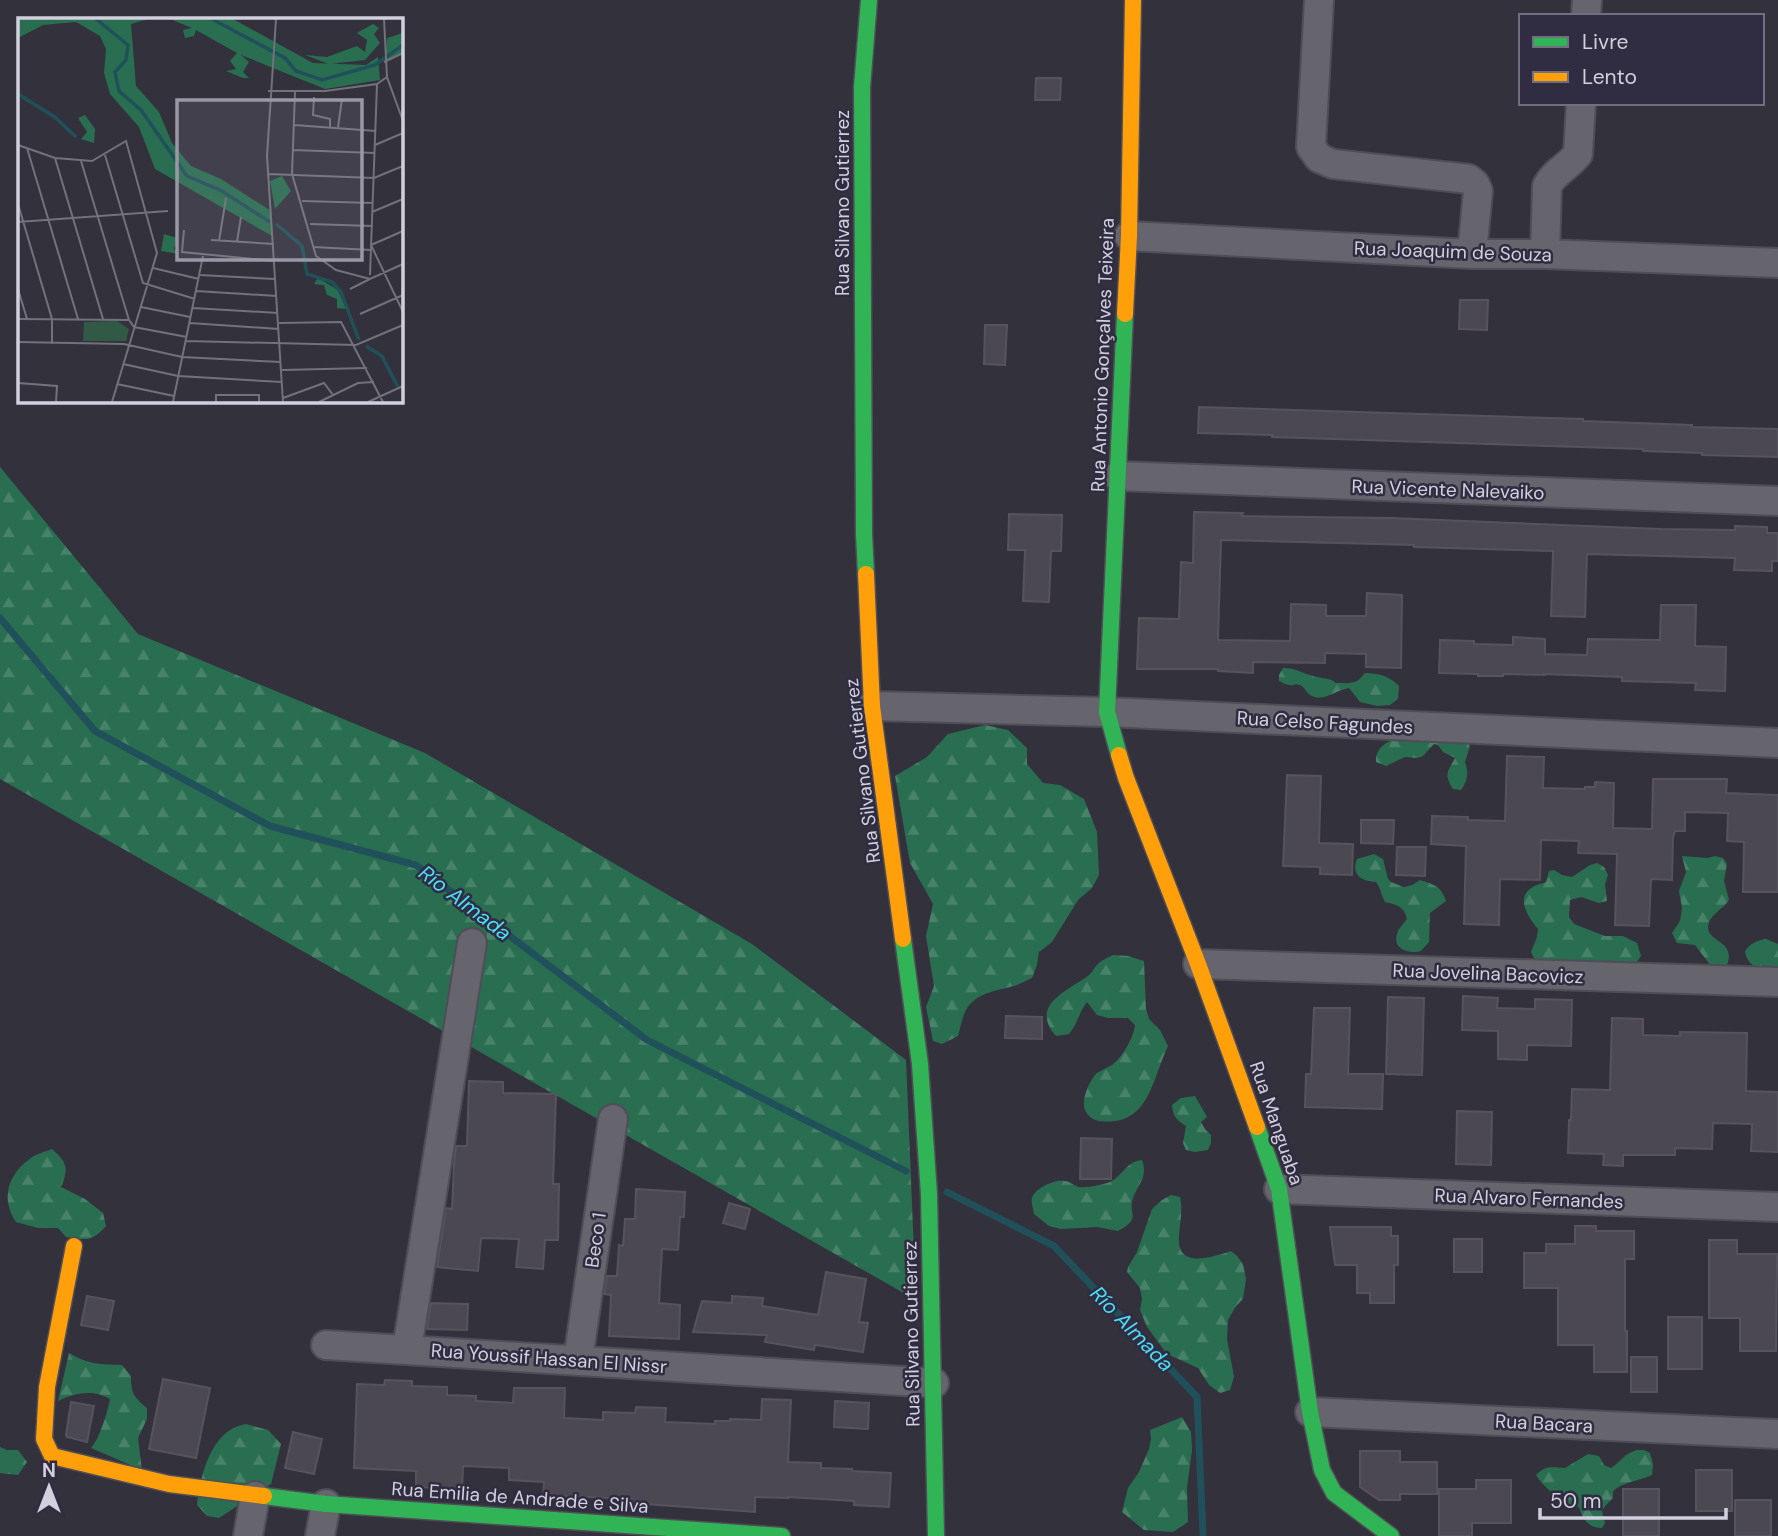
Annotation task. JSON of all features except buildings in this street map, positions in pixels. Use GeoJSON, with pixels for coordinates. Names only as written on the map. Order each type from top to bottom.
{"type":"FeatureCollection","features":[{"type":"Feature","properties":{"kind":"street","name":"Rua Silvano Gutierrez"},"geometry":{"type":"LineString","coordinates":[[869,0],[862,86],[864,534],[872,706],[920,1064],[929,1194],[936,1536]]}},
{"type":"Feature","properties":{"kind":"street","name":"Rua Antonio Gonçalves Teixeira"},"geometry":{"type":"LineString","coordinates":[[1107,712],[1129,236],[1133,0]]}},
{"type":"Feature","properties":{"kind":"street"},"geometry":{"type":"LineString","coordinates":[[1319,0],[1311,147],[1319,158],[1333,164],[1469,180],[1475,184],[1478,191],[1472,254]]}},
{"type":"Feature","properties":{"kind":"street"},"geometry":{"type":"LineString","coordinates":[[1545,254],[1547,186],[1578,154],[1581,105]]}},
{"type":"Feature","properties":{"kind":"street","name":"Rua Joaquim de Souza"},"geometry":{"type":"LineString","coordinates":[[1129,236],[1472,254],[1545,254],[1778,263]]}},
{"type":"Feature","properties":{"kind":"street","name":"Rua Vicente Nalevaiko"},"geometry":{"type":"LineString","coordinates":[[1118,476],[1778,501]]}},
{"type":"Feature","properties":{"kind":"street","name":"Rua Celso Fagundes"},"geometry":{"type":"LineString","coordinates":[[872,706],[1107,712],[1778,743]]}},
{"type":"Feature","properties":{"kind":"street","name":"Rua Manguaba"},"geometry":{"type":"LineString","coordinates":[[1107,712],[1126,778],[1198,964],[1279,1189],[1310,1412],[1322,1470],[1334,1493],[1391,1536]]}},
{"type":"Feature","properties":{"kind":"street","name":"Rua Youssif Hassan El Nissr"},"geometry":{"type":"LineString","coordinates":[[472,943],[407,1349],[934,1382]]}},
{"type":"Feature","properties":{"kind":"street","name":"Rua Jovelina Bacovicz"},"geometry":{"type":"LineString","coordinates":[[1198,964],[1778,982]]}},
{"type":"Feature","properties":{"kind":"street","name":"Beco 1"},"geometry":{"type":"LineString","coordinates":[[578,1360],[613,1119]]}},
{"type":"Feature","properties":{"kind":"street","name":"Rua Alvaro Fernandes"},"geometry":{"type":"LineString","coordinates":[[1279,1189],[1778,1207]]}},
{"type":"Feature","properties":{"kind":"street","name":"Rua Emilia de Andrade e Silva"},"geometry":{"type":"LineString","coordinates":[[74,1246],[47,1387],[44,1440],[52,1456],[169,1484],[326,1504],[782,1536]]}},
{"type":"Feature","properties":{"kind":"street"},"geometry":{"type":"LineString","coordinates":[[326,1345],[407,1349]]}},
{"type":"Feature","properties":{"kind":"street","name":"Rua Bacara"},"geometry":{"type":"LineString","coordinates":[[1310,1412],[1778,1434]]}},
{"type":"Feature","properties":{"kind":"street"},"geometry":{"type":"LineString","coordinates":[[248,1536],[255,1496]]}},
{"type":"Feature","properties":{"kind":"street"},"geometry":{"type":"LineString","coordinates":[[320,1536],[326,1504]]}},
{"type":"Feature","properties":{"kind":"green space"},"geometry":{"type":"Polygon","coordinates":[[[0,467],[138,634],[425,753],[752,944],[906,1060],[916,1300],[0,779],[0,467]]]}},
{"type":"Feature","properties":{"kind":"green space"},"geometry":{"type":"Polygon","coordinates":[[[1283,668],[1336,683],[1359,680],[1365,673],[1379,674],[1399,686],[1398,699],[1390,705],[1377,706],[1360,702],[1349,688],[1325,697],[1316,697],[1300,685],[1288,685],[1279,681],[1283,668]]]}},
{"type":"Feature","properties":{"kind":"green space"},"geometry":{"type":"Polygon","coordinates":[[[985,725],[1008,730],[1027,748],[1027,764],[1043,783],[1060,785],[1084,799],[1097,832],[1099,875],[1092,888],[1078,900],[1052,942],[1039,952],[1032,978],[975,1000],[962,1019],[958,1036],[942,1044],[933,1041],[926,1007],[934,986],[926,936],[933,904],[910,863],[895,776],[927,757],[948,734],[985,725]]]}},
{"type":"Feature","properties":{"kind":"green space"},"geometry":{"type":"Polygon","coordinates":[[[1466,733],[1469,745],[1465,762],[1467,776],[1461,790],[1453,789],[1448,780],[1448,770],[1455,758],[1443,752],[1438,745],[1434,744],[1423,756],[1417,758],[1405,757],[1386,766],[1376,762],[1378,751],[1386,743],[1398,738],[1466,733]]]}},
{"type":"Feature","properties":{"kind":"green space"},"geometry":{"type":"Polygon","coordinates":[[[1374,854],[1383,859],[1391,882],[1404,887],[1420,880],[1437,887],[1444,896],[1446,901],[1430,913],[1429,942],[1421,951],[1412,952],[1399,947],[1397,934],[1407,919],[1404,911],[1385,902],[1376,882],[1362,879],[1356,873],[1357,859],[1374,854]]]}},
{"type":"Feature","properties":{"kind":"green space"},"geometry":{"type":"Polygon","coordinates":[[[1682,856],[1715,856],[1723,858],[1727,864],[1724,881],[1729,900],[1711,919],[1708,929],[1710,934],[1724,945],[1729,956],[1727,965],[1721,968],[1711,966],[1695,945],[1677,943],[1672,933],[1680,921],[1682,908],[1679,891],[1686,872],[1682,856]]]}},
{"type":"Feature","properties":{"kind":"green space"},"geometry":{"type":"Polygon","coordinates":[[[1597,863],[1604,867],[1608,875],[1605,884],[1607,901],[1599,903],[1581,897],[1570,900],[1569,917],[1574,924],[1605,936],[1623,936],[1637,943],[1641,956],[1634,966],[1537,964],[1531,952],[1538,929],[1525,909],[1526,893],[1533,886],[1546,882],[1549,871],[1554,870],[1572,877],[1597,863]]]}},
{"type":"Feature","properties":{"kind":"green space"},"geometry":{"type":"Polygon","coordinates":[[[1766,939],[1778,944],[1778,970],[1757,968],[1747,957],[1745,951],[1749,946],[1766,939]]]}},
{"type":"Feature","properties":{"kind":"green space"},"geometry":{"type":"Polygon","coordinates":[[[1113,955],[1144,961],[1146,1009],[1149,1019],[1160,1030],[1168,1046],[1152,1087],[1138,1109],[1128,1117],[1116,1121],[1099,1121],[1090,1117],[1084,1106],[1090,1082],[1097,1073],[1116,1062],[1135,1025],[1128,1018],[1097,1015],[1087,1002],[1069,1034],[1056,1036],[1047,1016],[1054,1000],[1088,976],[1100,962],[1113,955]]]}},
{"type":"Feature","properties":{"kind":"green space"},"geometry":{"type":"Polygon","coordinates":[[[1195,1096],[1207,1117],[1201,1122],[1211,1135],[1211,1143],[1208,1150],[1195,1152],[1186,1150],[1183,1143],[1186,1126],[1176,1117],[1172,1105],[1181,1098],[1195,1096]]]}},
{"type":"Feature","properties":{"kind":"green space"},"geometry":{"type":"Polygon","coordinates":[[[52,1149],[65,1166],[61,1187],[85,1199],[103,1213],[106,1226],[93,1237],[66,1237],[58,1228],[38,1228],[16,1222],[11,1213],[8,1204],[9,1187],[17,1171],[33,1157],[52,1149]]]}},
{"type":"Feature","properties":{"kind":"green space"},"geometry":{"type":"Polygon","coordinates":[[[1142,1160],[1143,1176],[1133,1198],[1132,1219],[1118,1231],[1097,1227],[1061,1229],[1049,1226],[1034,1214],[1032,1198],[1046,1185],[1056,1181],[1067,1181],[1080,1187],[1104,1184],[1117,1178],[1131,1164],[1142,1160]]]}},
{"type":"Feature","properties":{"kind":"green space"},"geometry":{"type":"Polygon","coordinates":[[[1171,1195],[1180,1197],[1179,1236],[1183,1254],[1205,1258],[1231,1251],[1243,1264],[1246,1279],[1243,1299],[1228,1320],[1227,1339],[1234,1377],[1230,1390],[1220,1393],[1209,1385],[1198,1368],[1167,1354],[1147,1327],[1140,1310],[1140,1288],[1127,1272],[1152,1209],[1171,1195]]]}},
{"type":"Feature","properties":{"kind":"green space"},"geometry":{"type":"Polygon","coordinates":[[[69,1353],[95,1363],[122,1365],[131,1376],[134,1395],[147,1408],[147,1419],[138,1438],[142,1470],[91,1448],[100,1432],[110,1399],[84,1393],[58,1401],[69,1353]]]}},
{"type":"Feature","properties":{"kind":"green space"},"geometry":{"type":"Polygon","coordinates":[[[1182,1417],[1191,1432],[1192,1450],[1187,1488],[1188,1522],[1173,1532],[1144,1530],[1122,1512],[1128,1488],[1149,1449],[1150,1430],[1182,1417]]]}},
{"type":"Feature","properties":{"kind":"green space"},"geometry":{"type":"Polygon","coordinates":[[[246,1424],[268,1430],[281,1444],[271,1484],[219,1518],[207,1516],[197,1505],[201,1481],[210,1456],[224,1435],[246,1424]]]}},
{"type":"Feature","properties":{"kind":"green space"},"geometry":{"type":"Polygon","coordinates":[[[0,1447],[18,1450],[27,1462],[18,1475],[0,1473],[0,1447]]]}},
{"type":"Feature","properties":{"kind":"green space"},"geometry":{"type":"Polygon","coordinates":[[[1637,1450],[1650,1453],[1652,1475],[1613,1491],[1613,1498],[1602,1511],[1605,1523],[1602,1528],[1587,1522],[1579,1507],[1561,1505],[1536,1475],[1546,1468],[1565,1468],[1588,1454],[1599,1456],[1604,1465],[1611,1468],[1637,1450]]]}},
{"type":"Feature","properties":{"kind":"waterway","name":"Río Almada"},"geometry":{"type":"LineString","coordinates":[[0,618],[95,731],[270,826],[416,865],[647,1040],[906,1171]]}},
{"type":"Feature","properties":{"kind":"waterway","name":"Río Almada"},"geometry":{"type":"LineString","coordinates":[[947,1192],[1054,1246],[1197,1397],[1203,1536]]}},
{"type":"Feature","properties":{"kind":"traffic: fast"},"geometry":{"type":"LineString","coordinates":[[866,574],[862,87],[869,0]]}},
{"type":"Feature","properties":{"kind":"traffic: fast"},"geometry":{"type":"LineString","coordinates":[[1119,755],[1107,712],[1125,314]]}},
{"type":"Feature","properties":{"kind":"traffic: fast"},"geometry":{"type":"LineString","coordinates":[[903,939],[920,1064],[929,1194],[936,1536]]}},
{"type":"Feature","properties":{"kind":"traffic: fast"},"geometry":{"type":"LineString","coordinates":[[1257,1127],[1279,1189],[1310,1412],[1322,1470],[1334,1493],[1391,1536]]}},
{"type":"Feature","properties":{"kind":"traffic: fast"},"geometry":{"type":"LineString","coordinates":[[264,1496],[326,1504],[782,1536]]}},
{"type":"Feature","properties":{"kind":"traffic: slow"},"geometry":{"type":"LineString","coordinates":[[1125,314],[1133,0]]}},
{"type":"Feature","properties":{"kind":"traffic: slow"},"geometry":{"type":"LineString","coordinates":[[866,574],[872,706],[903,939]]}},
{"type":"Feature","properties":{"kind":"traffic: slow"},"geometry":{"type":"LineString","coordinates":[[1119,755],[1257,1127]]}},
{"type":"Feature","properties":{"kind":"traffic: slow"},"geometry":{"type":"LineString","coordinates":[[74,1246],[47,1387],[44,1439],[52,1456],[169,1484],[264,1496]]}}]}
